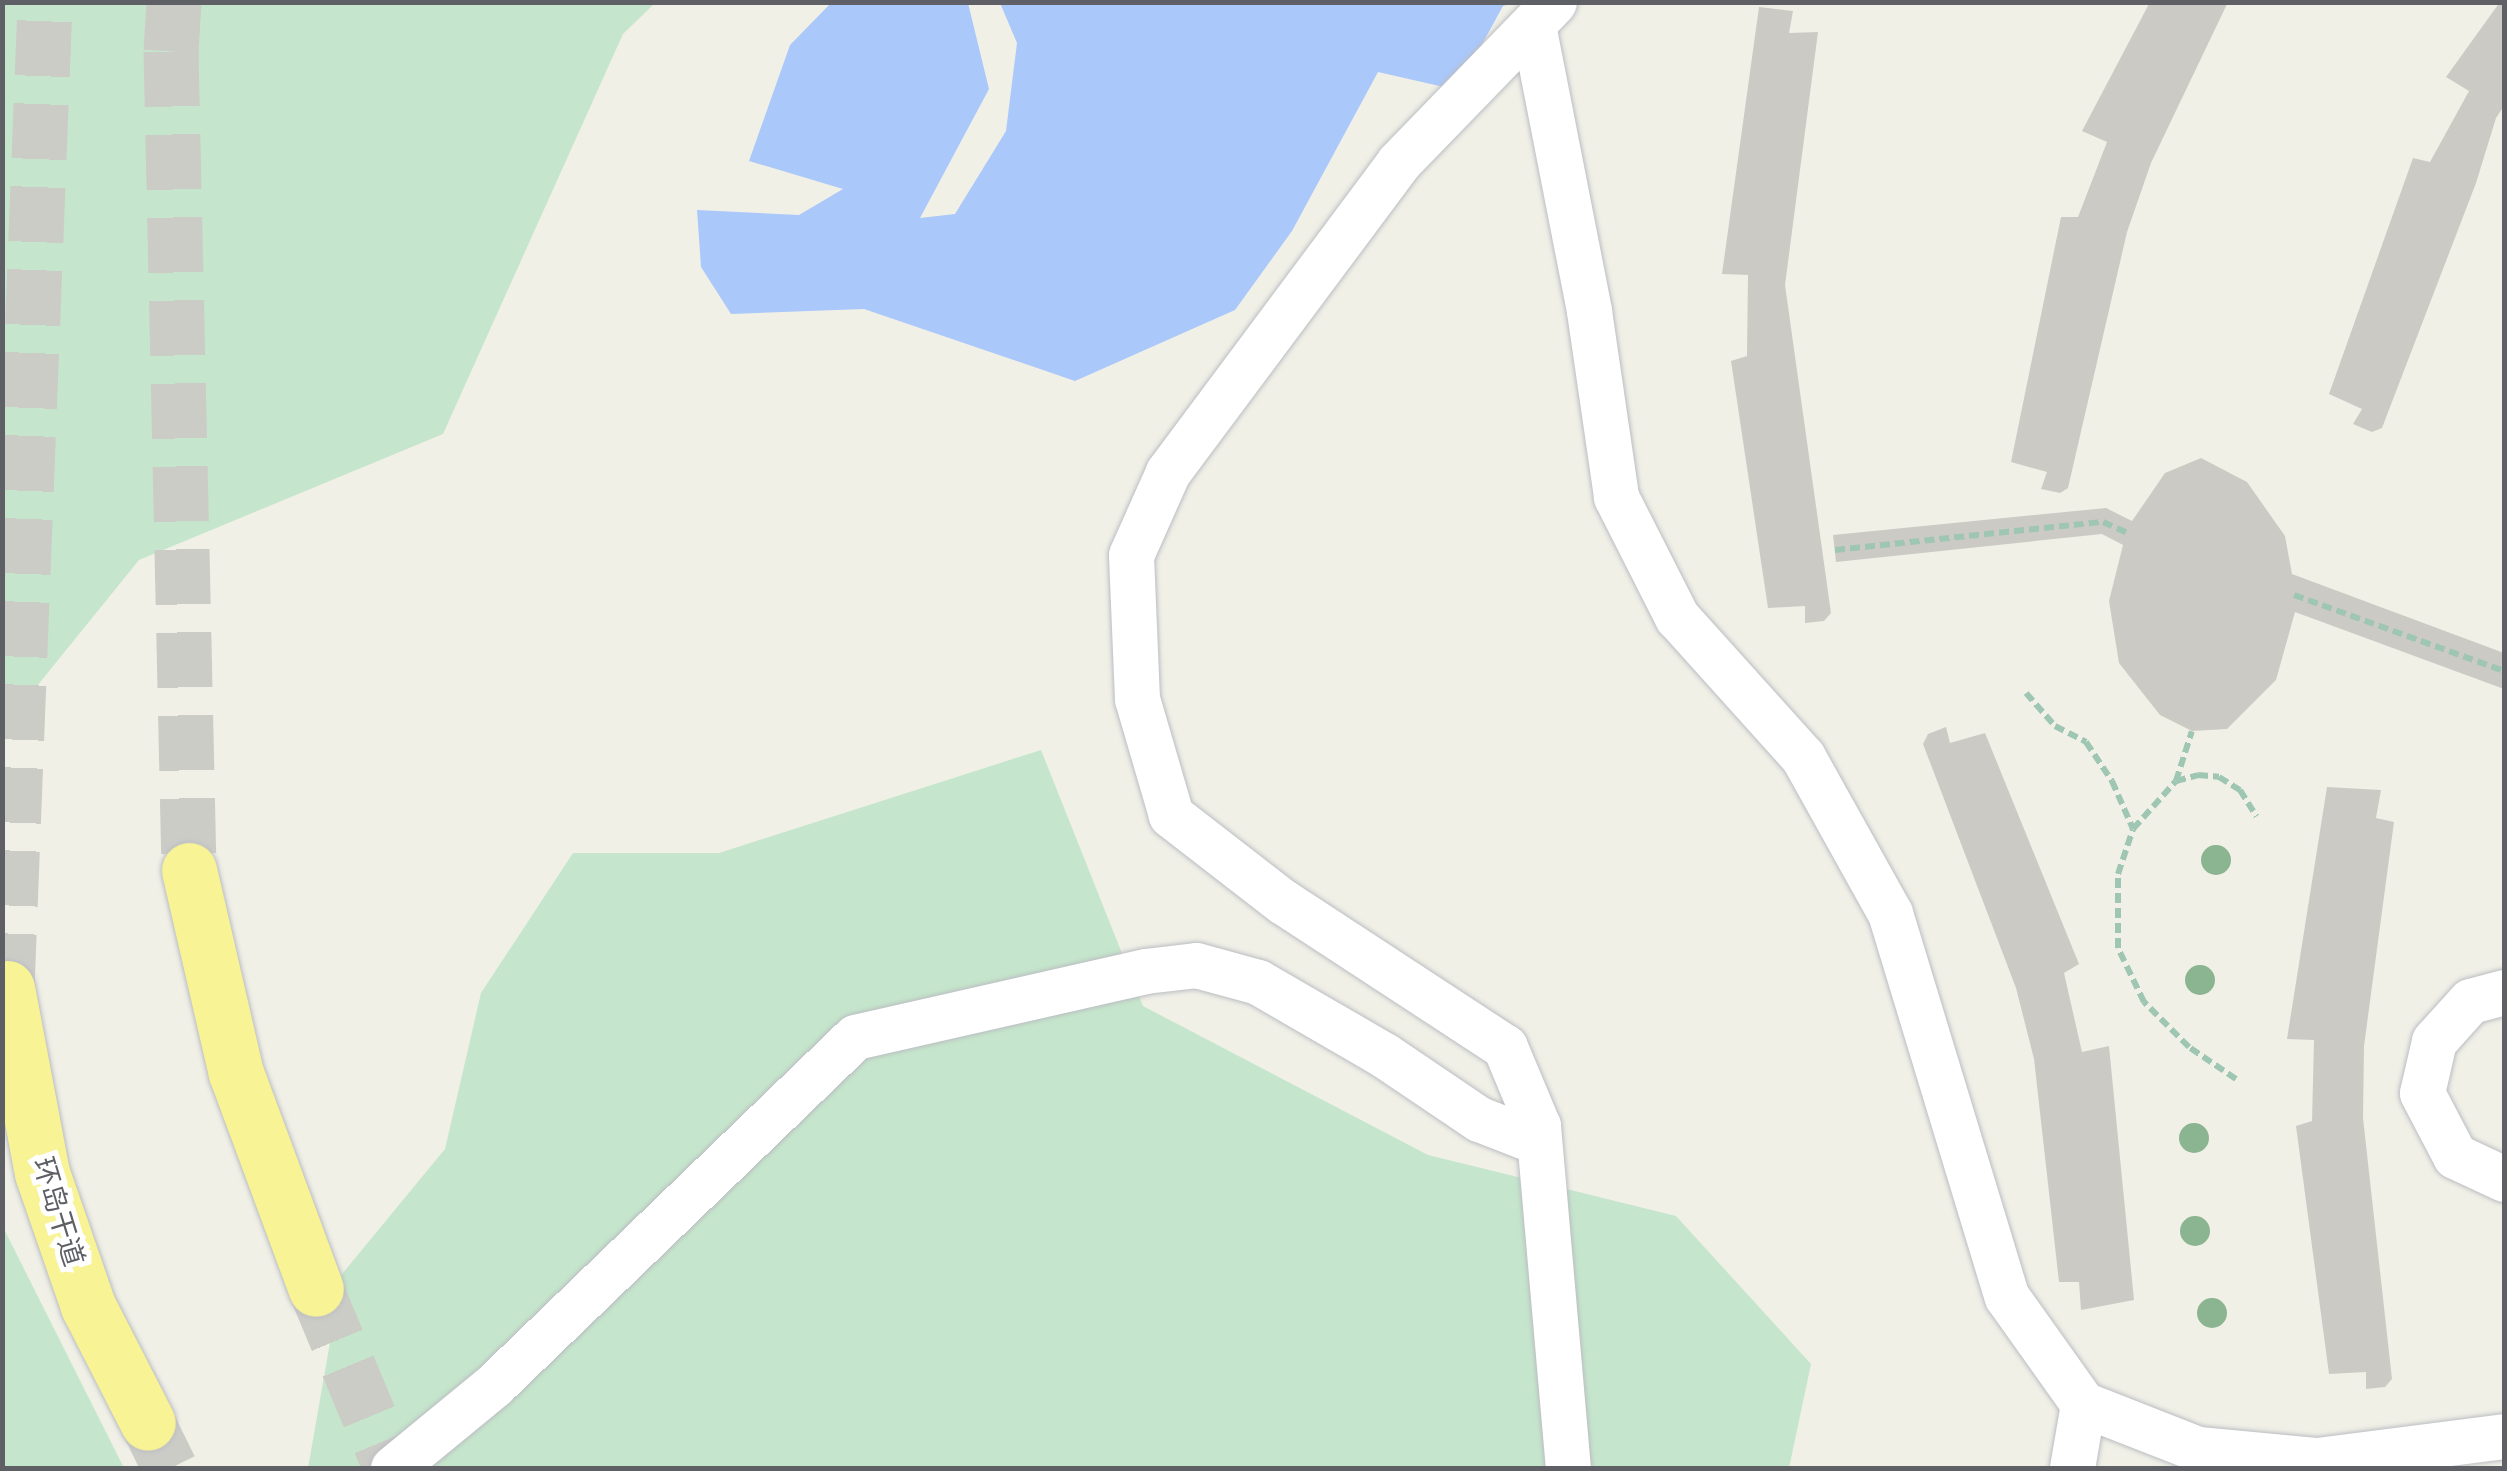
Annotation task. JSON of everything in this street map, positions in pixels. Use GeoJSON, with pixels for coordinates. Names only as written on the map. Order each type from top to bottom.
{"type":"FeatureCollection","features":[{"type":"Feature","properties":{"kind":"highway"},"geometry":{"type":"LineString","coordinates":[[189,870],[236,1073],[316,1289]]}},
{"type":"Feature","properties":{"kind":"highway","name":"环岛干道"},"geometry":{"type":"LineString","coordinates":[[7,988],[42,1173],[88,1306],[148,1423]]}},
{"type":"Feature","properties":{"kind":"street"},"geometry":{"type":"LineString","coordinates":[[1543,14],[1398,163],[1168,472],[1131,555],[1137,700],[1171,815],[1282,902],[1505,1047],[1538,1126],[1568,1468]]}},
{"type":"Feature","properties":{"kind":"street"},"geometry":{"type":"LineString","coordinates":[[1543,14],[1616,497],[1677,617],[1803,756],[1890,913],[2007,1297],[2083,1404],[2198,1449],[2250,1461],[2317,1460],[2504,1436]]}},
{"type":"Feature","properties":{"kind":"street"},"geometry":{"type":"LineString","coordinates":[[393,1468],[494,1385],[855,1038],[1145,971],[1196,965],[1258,982],[1384,1055],[1480,1119],[1523,1136],[1538,1126]]}},
{"type":"Feature","properties":{"kind":"street"},"geometry":{"type":"LineString","coordinates":[[2504,992],[2470,1001],[2434,1041],[2422,1094],[2454,1156],[2504,1179]]}},
{"type":"Feature","properties":{"kind":"street"},"geometry":{"type":"LineString","coordinates":[[2072,1468],[2083,1404]]}},
{"type":"Feature","properties":{"kind":"path"},"geometry":{"type":"LineString","coordinates":[[1835,550],[2104,522],[2128,533]]}},
{"type":"Feature","properties":{"kind":"path"},"geometry":{"type":"LineString","coordinates":[[2294,594],[2504,671]]}},
{"type":"Feature","properties":{"kind":"path"},"geometry":{"type":"LineString","coordinates":[[2026,693],[2055,726],[2086,742],[2112,781],[2133,829]]}},
{"type":"Feature","properties":{"kind":"path"},"geometry":{"type":"LineString","coordinates":[[2192,731],[2176,780],[2133,829],[2118,874],[2118,948],[2144,1002],[2189,1047],[2236,1079]]}},
{"type":"Feature","properties":{"kind":"path"},"geometry":{"type":"LineString","coordinates":[[2176,780],[2220,777],[2240,790],[2256,816]]}},
{"type":"Feature","properties":{"kind":"green space"},"geometry":{"type":"Polygon","coordinates":[[[3,2],[655,3],[623,34],[443,434],[139,560],[3,728],[3,2]]]}},
{"type":"Feature","properties":{"kind":"green space"},"geometry":{"type":"Polygon","coordinates":[[[1041,750],[1143,1006],[1428,1155],[1676,1216],[1811,1364],[1789,1468],[308,1468],[342,1274],[445,1149],[481,993],[573,853],[719,853],[1041,750]]]}},
{"type":"Feature","properties":{"kind":"green space"},"geometry":{"type":"Polygon","coordinates":[[[3,1227],[124,1468],[3,1468],[3,1227]]]}},
{"type":"Feature","properties":{"kind":"water"},"geometry":{"type":"Polygon","coordinates":[[[831,3],[968,3],[989,89],[920,218],[955,214],[1006,131],[1017,43],[1000,3],[1513,3],[1503,6],[1457,90],[1378,72],[1292,231],[1235,310],[1075,381],[864,309],[731,314],[701,267],[697,210],[799,215],[843,189],[749,161],[790,45],[831,3]]]}},
{"type":"Feature","properties":{"kind":"building"},"geometry":{"type":"Polygon","coordinates":[[[2150,2],[2228,2],[2151,163],[2127,232],[2068,488],[2060,493],[2041,489],[2047,472],[2011,462],[2061,217],[2078,217],[2107,142],[2082,131],[2150,2]]]}},
{"type":"Feature","properties":{"kind":"building"},"geometry":{"type":"Polygon","coordinates":[[[2500,2],[2504,2],[2504,106],[2496,118],[2476,183],[2382,428],[2372,432],[2353,424],[2362,409],[2329,394],[2413,158],[2430,162],[2469,91],[2446,77],[2500,2]]]}},
{"type":"Feature","properties":{"kind":"building"},"geometry":{"type":"Polygon","coordinates":[[[1759,7],[1793,11],[1789,33],[1818,32],[1785,285],[1831,613],[1824,621],[1805,623],[1805,606],[1768,608],[1731,361],[1747,356],[1748,275],[1722,274],[1759,7]]]}},
{"type":"Feature","properties":{"kind":"building"},"geometry":{"type":"Polygon","coordinates":[[[2201,458],[2247,482],[2285,536],[2292,574],[2504,653],[2504,689],[2295,612],[2276,680],[2227,729],[2192,731],[2160,715],[2119,663],[2109,601],[2123,545],[2102,534],[1836,562],[1833,535],[2106,508],[2132,521],[2165,473],[2201,458]]]}},
{"type":"Feature","properties":{"kind":"building"},"geometry":{"type":"Polygon","coordinates":[[[1946,727],[1950,743],[1985,733],[2079,964],[2064,973],[2082,1052],[2109,1046],[2134,1300],[2081,1310],[2079,1282],[2059,1282],[2034,1059],[2016,988],[1923,744],[1928,734],[1946,727]]]}},
{"type":"Feature","properties":{"kind":"building"},"geometry":{"type":"Polygon","coordinates":[[[2327,787],[2381,790],[2376,818],[2394,822],[2364,1046],[2363,1118],[2392,1379],[2385,1387],[2366,1389],[2366,1372],[2329,1374],[2296,1126],[2312,1121],[2314,1040],[2287,1039],[2327,787]]]}},
{"type":"Feature","properties":{"kind":"tunnel"},"geometry":{"type":"LineString","coordinates":[[7,988],[45,2]]}},
{"type":"Feature","properties":{"kind":"tunnel"},"geometry":{"type":"LineString","coordinates":[[174,2],[171,51],[189,870]]}},
{"type":"Feature","properties":{"kind":"tunnel"},"geometry":{"type":"LineString","coordinates":[[316,1289],[391,1468]]}},
{"type":"Feature","properties":{"kind":"tunnel"},"geometry":{"type":"LineString","coordinates":[[148,1423],[170,1468]]}}]}
